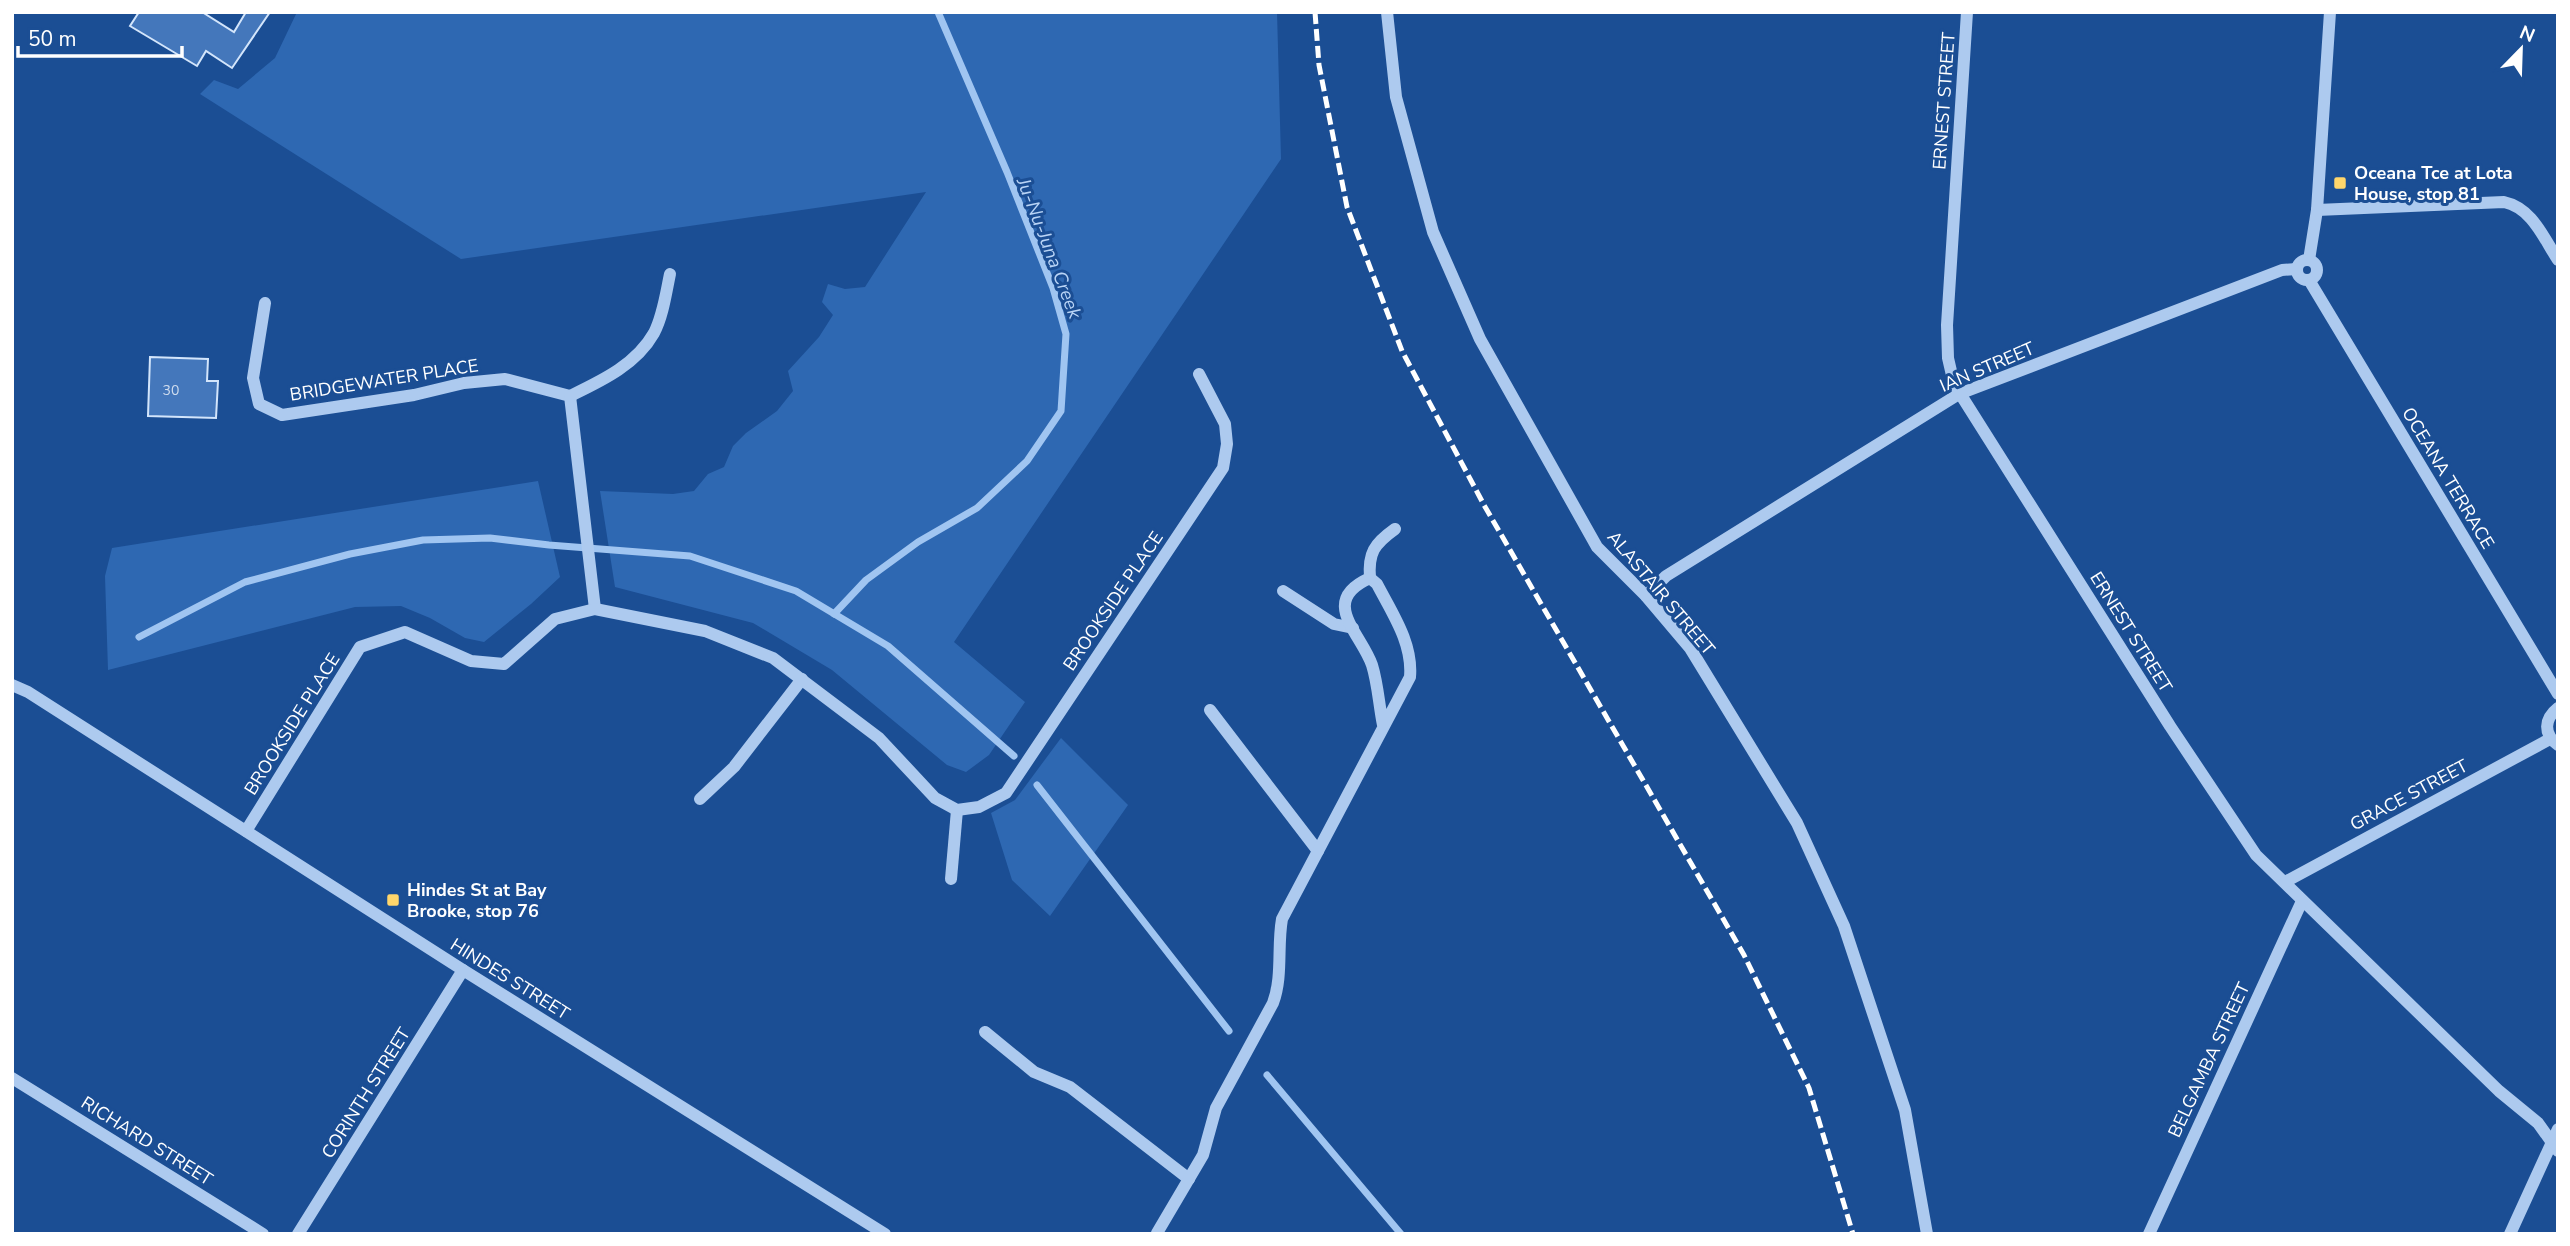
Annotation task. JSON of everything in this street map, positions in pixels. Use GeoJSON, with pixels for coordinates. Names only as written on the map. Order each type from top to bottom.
{"type":"FeatureCollection","features":[{"type":"Feature","properties":{"kind":"street","name":"ALASTAIR STREET"},"geometry":{"type":"LineString","coordinates":[[1387,12],[1396,97],[1433,232],[1480,339],[1597,547],[1646,596],[1689,648],[1797,823],[1844,926],[1905,1110],[1927,1234]]}},
{"type":"Feature","properties":{"kind":"street","name":"ERNEST STREET"},"geometry":{"type":"LineString","coordinates":[[1967,12],[1947,325],[1948,358],[1959,394],[2170,726],[2256,855],[2499,1091],[2539,1124],[2555,1147]]}},
{"type":"Feature","properties":{"kind":"street"},"geometry":{"type":"LineString","coordinates":[[2309,260],[2317,210],[2330,12]]}},
{"type":"Feature","properties":{"kind":"street"},"geometry":{"type":"LineString","coordinates":[[2317,210],[2504,202],[2522,208],[2534,221],[2558,260]]}},
{"type":"Feature","properties":{"kind":"street"},"geometry":{"type":"LineString","coordinates":[[2309,260],[2315,263],[2317,269],[2316,275],[2309,280],[2300,276],[2297,270],[2300,263],[2309,260]]}},
{"type":"Feature","properties":{"kind":"street","name":"IAN STREET"},"geometry":{"type":"LineString","coordinates":[[1646,596],[1666,576],[1959,394],[2282,270],[2297,270]]}},
{"type":"Feature","properties":{"kind":"street"},"geometry":{"type":"LineString","coordinates":[[596,610],[570,396],[609,377],[635,356],[648,341],[654,333],[670,274]]}},
{"type":"Feature","properties":{"kind":"street","name":"OCEANA TERRACE"},"geometry":{"type":"LineString","coordinates":[[2309,280],[2558,694]]}},
{"type":"Feature","properties":{"kind":"street","name":"BRIDGEWATER PLACE"},"geometry":{"type":"LineString","coordinates":[[265,303],[253,378],[259,404],[282,415],[414,395],[464,383],[505,379],[570,396]]}},
{"type":"Feature","properties":{"kind":"street","name":"BROOKSIDE PLACE"},"geometry":{"type":"LineString","coordinates":[[246,831],[360,647],[405,632],[471,661],[504,664],[555,619],[596,610],[705,631],[773,658],[879,738],[935,799],[957,810],[979,807],[1006,793],[1223,468],[1227,444],[1225,424],[1199,374]]}},
{"type":"Feature","properties":{"kind":"street"},"geometry":{"type":"LineString","coordinates":[[1157,1233],[1203,1155],[1216,1108],[1273,1003],[1278,989],[1278,938],[1282,919],[1410,677],[1411,662],[1400,629],[1377,584],[1370,579],[1368,559],[1380,540],[1395,529]]}},
{"type":"Feature","properties":{"kind":"street"},"geometry":{"type":"LineString","coordinates":[[1370,579],[1357,584],[1345,602],[1343,613],[1372,665],[1383,725]]}},
{"type":"Feature","properties":{"kind":"street"},"geometry":{"type":"LineString","coordinates":[[1283,592],[1334,624],[1353,628]]}},
{"type":"Feature","properties":{"kind":"street"},"geometry":{"type":"LineString","coordinates":[[700,799],[743,757],[802,679]]}},
{"type":"Feature","properties":{"kind":"street","name":"HINDES STREET"},"geometry":{"type":"LineString","coordinates":[[12,685],[28,692],[463,970],[885,1234]]}},
{"type":"Feature","properties":{"kind":"street"},"geometry":{"type":"LineString","coordinates":[[2554,742],[2547,723],[2550,715],[2558,708]]}},
{"type":"Feature","properties":{"kind":"street"},"geometry":{"type":"LineString","coordinates":[[1210,710],[1318,851]]}},
{"type":"Feature","properties":{"kind":"street","name":"GRACE STREET"},"geometry":{"type":"LineString","coordinates":[[2285,883],[2554,742]]}},
{"type":"Feature","properties":{"kind":"street"},"geometry":{"type":"LineString","coordinates":[[951,878],[957,810]]}},
{"type":"Feature","properties":{"kind":"street","name":"BELGAMBA STREET"},"geometry":{"type":"LineString","coordinates":[[2148,1234],[2302,901]]}},
{"type":"Feature","properties":{"kind":"street","name":"CORINTH STREET"},"geometry":{"type":"LineString","coordinates":[[298,1234],[463,970]]}},
{"type":"Feature","properties":{"kind":"street"},"geometry":{"type":"LineString","coordinates":[[985,1032],[1034,1072],[1070,1087],[1189,1179]]}},
{"type":"Feature","properties":{"kind":"street","name":"RICHARD STREET"},"geometry":{"type":"LineString","coordinates":[[12,1078],[263,1234]]}},
{"type":"Feature","properties":{"kind":"street"},"geometry":{"type":"LineString","coordinates":[[2510,1234],[2555,1147],[2558,1129]]}},
{"type":"Feature","properties":{"kind":"shaded area"},"geometry":{"type":"Polygon","coordinates":[[[297,12],[1277,12],[1281,159],[954,642],[1025,702],[989,755],[966,772],[947,765],[832,670],[753,623],[615,587],[600,491],[673,494],[694,491],[708,474],[724,467],[733,446],[777,411],[793,391],[788,371],[819,337],[833,315],[822,302],[828,284],[845,289],[865,287],[926,192],[461,259],[200,94],[214,80],[238,89],[275,58],[297,12]]]}},
{"type":"Feature","properties":{"kind":"shaded area"},"geometry":{"type":"Polygon","coordinates":[[[538,481],[560,577],[484,642],[465,638],[430,618],[401,606],[355,607],[108,670],[105,576],[112,548],[538,481]]]}},
{"type":"Feature","properties":{"kind":"shaded area"},"geometry":{"type":"Polygon","coordinates":[[[1061,738],[1128,805],[1050,916],[1012,880],[991,813],[1015,800],[1061,738]]]}},
{"type":"Feature","properties":{"kind":"building"},"geometry":{"type":"Polygon","coordinates":[[[139,12],[202,12],[234,32],[246,12],[270,12],[232,68],[206,51],[197,66],[130,26],[139,12]]]}},
{"type":"Feature","properties":{"kind":"building"},"geometry":{"type":"Polygon","coordinates":[[[150,357],[208,359],[207,381],[218,381],[216,418],[148,416],[150,357]]]}},
{"type":"Feature","properties":{"kind":"waterway","name":"Ju-Nu-Juna Creek"},"geometry":{"type":"LineString","coordinates":[[834,614],[866,580],[918,542],[977,508],[1027,461],[1061,411],[1066,334],[1053,288],[1007,172],[938,12]]}},
{"type":"Feature","properties":{"kind":"waterway"},"geometry":{"type":"LineString","coordinates":[[139,637],[245,582],[350,554],[423,540],[490,538],[690,556],[796,591],[888,646],[1014,756]]}},
{"type":"Feature","properties":{"kind":"waterway"},"geometry":{"type":"LineString","coordinates":[[1037,785],[1229,1031]]}},
{"type":"Feature","properties":{"kind":"waterway"},"geometry":{"type":"LineString","coordinates":[[1267,1075],[1401,1234]]}},
{"type":"Feature","properties":{"kind":"railway"},"geometry":{"type":"LineString","coordinates":[[1315,12],[1319,65],[1347,207],[1402,351],[1484,505],[1744,955],[1809,1088],[1853,1234]]}},
{"type":"Feature","properties":{"kind":"place","name":"Oceana Tce at Lota House, stop 81"},"geometry":{"type":"Point","coordinates":[2340,183]}},
{"type":"Feature","properties":{"kind":"place","name":"Hindes St at Bay Brooke, stop 76"},"geometry":{"type":"Point","coordinates":[393,900]}}]}
